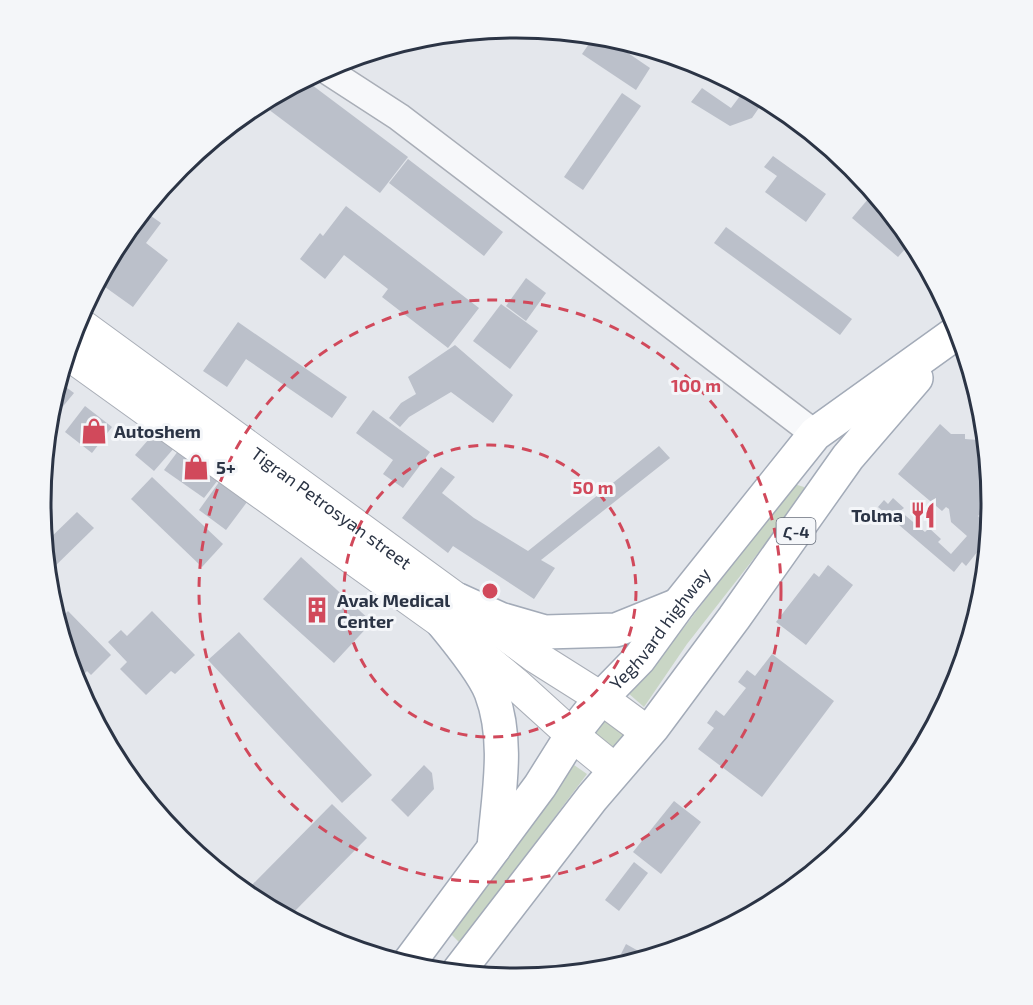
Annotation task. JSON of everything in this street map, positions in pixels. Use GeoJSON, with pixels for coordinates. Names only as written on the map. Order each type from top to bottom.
{"type":"FeatureCollection","features":[{"type":"Feature","properties":{"kind":"main road","name":"Tigran Petrosyan street"},"geometry":{"type":"LineString","coordinates":[[86,329],[451,612],[518,686],[615,770]]}},
{"type":"Feature","properties":{"kind":"main road","name":"Yeghvard highway"},"geometry":{"type":"LineString","coordinates":[[414,956],[540,786],[572,735],[601,698],[639,659],[679,604],[815,434],[950,336]]}},
{"type":"Feature","properties":{"kind":"main road","name":"Yeghvard highway"},"geometry":{"type":"LineString","coordinates":[[464,965],[734,618],[848,457],[951,338]]}},
{"type":"Feature","properties":{"kind":"main road","name":"Tigran Petrosyan street"},"geometry":{"type":"LineString","coordinates":[[74,358],[451,612],[536,657],[601,698],[647,732]]}},
{"type":"Feature","properties":{"kind":"main road"},"geometry":{"type":"LineString","coordinates":[[451,612],[500,619],[545,632],[616,630],[679,604]]}},
{"type":"Feature","properties":{"kind":"main road"},"geometry":{"type":"LineString","coordinates":[[451,612],[490,690],[500,723],[502,752],[494,850]]}},
{"type":"Feature","properties":{"kind":"main road"},"geometry":{"type":"LineString","coordinates":[[429,935],[456,964]]}},
{"type":"Feature","properties":{"kind":"street"},"geometry":{"type":"LineString","coordinates":[[334,75],[399,117],[815,434]]}},
{"type":"Feature","properties":{"kind":"green space"},"geometry":{"type":"Polygon","coordinates":[[[794,484],[804,487],[805,493],[687,644],[644,707],[628,693],[642,680],[679,634],[794,484]]]}},
{"type":"Feature","properties":{"kind":"green space"},"geometry":{"type":"Polygon","coordinates":[[[597,717],[625,720],[624,744],[607,751],[591,728],[597,717]]]}},
{"type":"Feature","properties":{"kind":"green space"},"geometry":{"type":"Polygon","coordinates":[[[574,765],[587,774],[460,943],[449,932],[501,866],[574,765]]]}},
{"type":"Feature","properties":{"kind":"building"},"geometry":{"type":"Polygon","coordinates":[[[589,43],[607,46],[623,50],[650,68],[636,90],[582,54],[589,43]]]}},
{"type":"Feature","properties":{"kind":"building"},"geometry":{"type":"Polygon","coordinates":[[[312,85],[408,157],[380,193],[269,109],[312,85]]]}},
{"type":"Feature","properties":{"kind":"building"},"geometry":{"type":"Polygon","coordinates":[[[702,88],[731,108],[741,95],[760,107],[752,118],[730,126],[691,102],[702,88]]]}},
{"type":"Feature","properties":{"kind":"building"},"geometry":{"type":"Polygon","coordinates":[[[622,93],[641,106],[583,190],[564,177],[622,93]]]}},
{"type":"Feature","properties":{"kind":"building"},"geometry":{"type":"Polygon","coordinates":[[[773,156],[826,194],[806,222],[765,192],[777,176],[764,167],[773,156]]]}},
{"type":"Feature","properties":{"kind":"building"},"geometry":{"type":"Polygon","coordinates":[[[408,159],[503,232],[484,256],[389,183],[408,159]]]}},
{"type":"Feature","properties":{"kind":"building"},"geometry":{"type":"Polygon","coordinates":[[[868,199],[906,248],[898,257],[852,218],[868,199]]]}},
{"type":"Feature","properties":{"kind":"building"},"geometry":{"type":"Polygon","coordinates":[[[346,206],[479,308],[448,348],[382,297],[388,289],[344,255],[325,279],[300,259],[320,233],[323,236],[346,206]]]}},
{"type":"Feature","properties":{"kind":"building"},"geometry":{"type":"Polygon","coordinates":[[[151,216],[161,223],[146,243],[168,260],[133,307],[105,287],[130,244],[151,216]]]}},
{"type":"Feature","properties":{"kind":"building"},"geometry":{"type":"Polygon","coordinates":[[[726,227],[852,319],[840,335],[714,243],[726,227]]]}},
{"type":"Feature","properties":{"kind":"building"},"geometry":{"type":"Polygon","coordinates":[[[526,278],[546,293],[526,321],[506,306],[526,278]]]}},
{"type":"Feature","properties":{"kind":"building"},"geometry":{"type":"Polygon","coordinates":[[[501,304],[538,331],[510,369],[473,341],[501,304]]]}},
{"type":"Feature","properties":{"kind":"building"},"geometry":{"type":"Polygon","coordinates":[[[238,322],[347,397],[332,418],[246,359],[227,387],[203,371],[238,322]]]}},
{"type":"Feature","properties":{"kind":"building"},"geometry":{"type":"Polygon","coordinates":[[[455,345],[513,395],[493,423],[451,392],[409,417],[400,427],[389,418],[401,403],[416,394],[408,377],[455,345]]]}},
{"type":"Feature","properties":{"kind":"building"},"geometry":{"type":"Polygon","coordinates":[[[66,387],[74,393],[61,409],[66,387]]]}},
{"type":"Feature","properties":{"kind":"building"},"geometry":{"type":"Polygon","coordinates":[[[85,406],[112,427],[92,453],[65,432],[85,406]]]}},
{"type":"Feature","properties":{"kind":"building"},"geometry":{"type":"Polygon","coordinates":[[[373,410],[430,452],[403,488],[383,474],[393,460],[356,433],[373,410]]]}},
{"type":"Feature","properties":{"kind":"building"},"geometry":{"type":"Polygon","coordinates":[[[940,424],[951,434],[965,434],[965,439],[978,440],[981,472],[981,513],[978,516],[981,519],[981,533],[979,552],[966,566],[962,562],[954,572],[878,507],[884,500],[888,504],[893,498],[904,508],[900,511],[925,532],[929,528],[941,539],[938,542],[951,554],[967,536],[951,522],[949,509],[946,507],[942,511],[898,474],[940,424]]]}},
{"type":"Feature","properties":{"kind":"building"},"geometry":{"type":"Polygon","coordinates":[[[156,431],[175,447],[154,471],[135,455],[156,431]]]}},
{"type":"Feature","properties":{"kind":"building"},"geometry":{"type":"Polygon","coordinates":[[[659,446],[670,458],[541,560],[555,568],[534,599],[453,546],[448,553],[402,518],[441,467],[455,477],[442,493],[474,518],[528,551],[659,446]]]}},
{"type":"Feature","properties":{"kind":"building"},"geometry":{"type":"Polygon","coordinates":[[[181,447],[221,476],[204,498],[164,470],[181,447]]]}},
{"type":"Feature","properties":{"kind":"building"},"geometry":{"type":"Polygon","coordinates":[[[152,477],[223,544],[202,567],[131,499],[152,477]]]}},
{"type":"Feature","properties":{"kind":"building"},"geometry":{"type":"Polygon","coordinates":[[[222,478],[250,498],[226,530],[199,510],[222,478]]]}},
{"type":"Feature","properties":{"kind":"building"},"geometry":{"type":"Polygon","coordinates":[[[77,512],[94,528],[55,566],[52,536],[77,512]]]}},
{"type":"Feature","properties":{"kind":"building","name":"Avak Medical Center"},"geometry":{"type":"Polygon","coordinates":[[[301,557],[372,622],[334,663],[263,599],[301,557]]]}},
{"type":"Feature","properties":{"kind":"building"},"geometry":{"type":"Polygon","coordinates":[[[828,565],[853,585],[806,645],[776,622],[814,573],[819,577],[828,565]]]}},
{"type":"Feature","properties":{"kind":"building"},"geometry":{"type":"Polygon","coordinates":[[[68,611],[111,655],[91,675],[87,671],[84,674],[65,614],[68,611]]]}},
{"type":"Feature","properties":{"kind":"building"},"geometry":{"type":"Polygon","coordinates":[[[152,611],[195,655],[175,674],[171,671],[146,695],[120,669],[127,662],[108,642],[121,630],[127,636],[152,611]]]}},
{"type":"Feature","properties":{"kind":"building"},"geometry":{"type":"Polygon","coordinates":[[[239,632],[372,775],[342,803],[208,660],[239,632]]]}},
{"type":"Feature","properties":{"kind":"building"},"geometry":{"type":"Polygon","coordinates":[[[772,654],[834,701],[762,797],[698,749],[714,728],[707,723],[716,710],[724,716],[746,688],[738,682],[747,670],[755,676],[772,654]]]}},
{"type":"Feature","properties":{"kind":"building"},"geometry":{"type":"Polygon","coordinates":[[[424,765],[432,773],[434,789],[408,817],[391,800],[424,765]]]}},
{"type":"Feature","properties":{"kind":"building"},"geometry":{"type":"Polygon","coordinates":[[[674,801],[701,822],[661,874],[633,852],[674,801]]]}},
{"type":"Feature","properties":{"kind":"building"},"geometry":{"type":"Polygon","coordinates":[[[332,804],[367,838],[295,911],[252,885],[332,804]]]}},
{"type":"Feature","properties":{"kind":"building"},"geometry":{"type":"Polygon","coordinates":[[[634,862],[648,873],[619,911],[605,900],[634,862]]]}},
{"type":"Feature","properties":{"kind":"building"},"geometry":{"type":"Polygon","coordinates":[[[626,944],[639,951],[624,955],[621,954],[626,944]]]}},
{"type":"Feature","properties":{"kind":"place","name":"Autoshem"},"geometry":{"type":"Point","coordinates":[94,431]}},
{"type":"Feature","properties":{"kind":"place","name":"5+"},"geometry":{"type":"Point","coordinates":[196,467]}},
{"type":"Feature","properties":{"kind":"place","name":"Tolma"},"geometry":{"type":"Point","coordinates":[923,515]}},
{"type":"Feature","properties":{"kind":"place","name":"Avak Medical Center"},"geometry":{"type":"Point","coordinates":[317,610]}}]}
